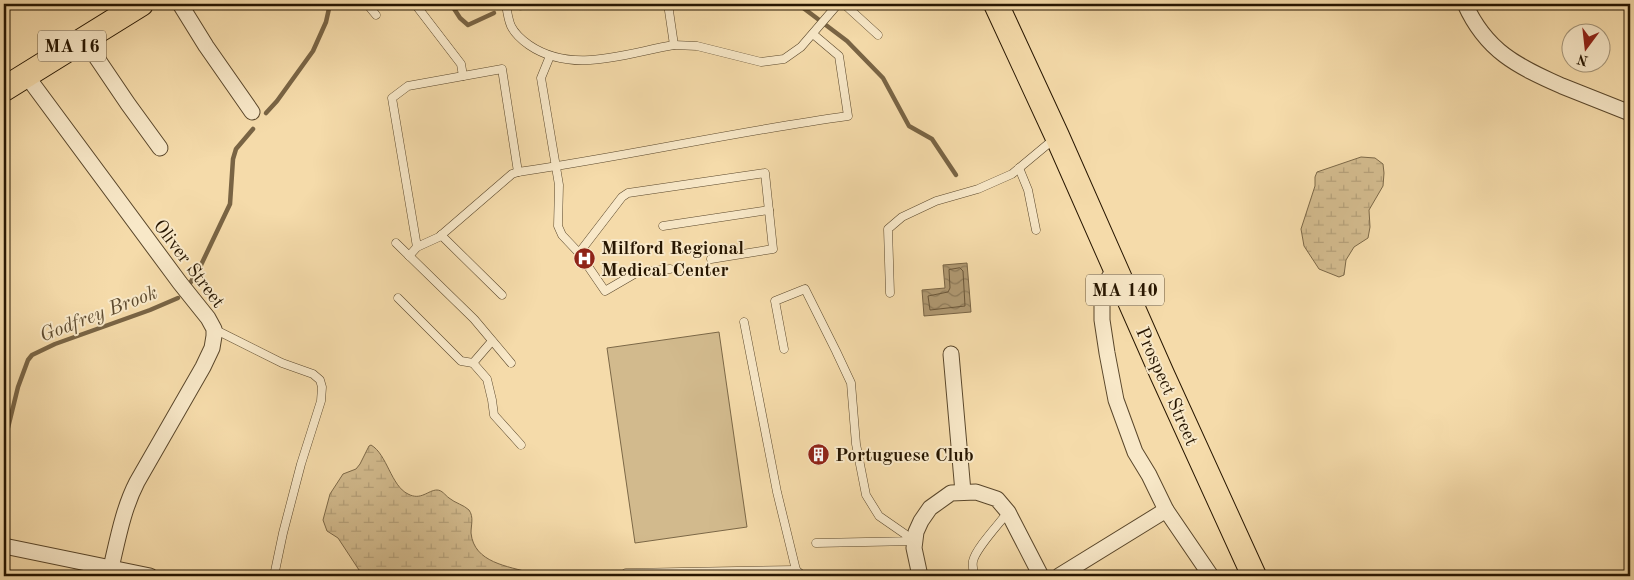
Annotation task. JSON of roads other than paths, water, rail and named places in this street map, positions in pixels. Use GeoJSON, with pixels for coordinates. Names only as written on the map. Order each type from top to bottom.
{"type":"FeatureCollection","features":[{"type":"Feature","properties":{"kind":"main road","name":"MA 16"},"geometry":{"type":"LineString","coordinates":[[4,89],[141,4]]}},
{"type":"Feature","properties":{"kind":"main road","name":"Prospect Street"},"geometry":{"type":"LineString","coordinates":[[996,4],[1254,576]]}},
{"type":"Feature","properties":{"kind":"street"},"geometry":{"type":"LineString","coordinates":[[180,4],[206,46],[252,112]]}},
{"type":"Feature","properties":{"kind":"street"},"geometry":{"type":"LineString","coordinates":[[1465,4],[1477,26],[1487,39],[1513,62],[1541,76],[1630,112]]}},
{"type":"Feature","properties":{"kind":"street"},"geometry":{"type":"LineString","coordinates":[[84,39],[160,148]]}},
{"type":"Feature","properties":{"kind":"street","name":"Oliver Street"},"geometry":{"type":"LineString","coordinates":[[26,75],[208,318],[214,329],[214,340],[203,367],[129,499],[110,572]]}},
{"type":"Feature","properties":{"kind":"street"},"geometry":{"type":"LineString","coordinates":[[1115,268],[1104,284],[1102,298],[1105,336],[1116,400],[1135,452],[1149,475],[1166,510],[1211,576]]}},
{"type":"Feature","properties":{"kind":"street"},"geometry":{"type":"LineString","coordinates":[[951,354],[962,492]]}},
{"type":"Feature","properties":{"kind":"street"},"geometry":{"type":"LineString","coordinates":[[920,576],[916,556],[916,532],[930,508],[951,494],[962,492],[976,492],[997,499],[1008,512],[1041,576]]}},
{"type":"Feature","properties":{"kind":"street"},"geometry":{"type":"LineString","coordinates":[[1067,574],[1166,510]]}},
{"type":"Feature","properties":{"kind":"street"},"geometry":{"type":"LineString","coordinates":[[4,546],[110,572],[150,576]]}},
{"type":"Feature","properties":{"kind":"lane"},"geometry":{"type":"LineString","coordinates":[[367,4],[376,15]]}},
{"type":"Feature","properties":{"kind":"lane"},"geometry":{"type":"LineString","coordinates":[[415,4],[460,64],[463,76]]}},
{"type":"Feature","properties":{"kind":"lane"},"geometry":{"type":"LineString","coordinates":[[506,4],[512,28],[522,40],[558,59],[581,61],[674,45],[697,46],[766,62],[789,57],[815,32],[838,4],[878,35]]}},
{"type":"Feature","properties":{"kind":"lane"},"geometry":{"type":"LineString","coordinates":[[668,4],[674,45]]}},
{"type":"Feature","properties":{"kind":"lane"},"geometry":{"type":"LineString","coordinates":[[409,256],[417,247],[442,235],[512,174],[518,172],[848,116],[839,56],[815,32]]}},
{"type":"Feature","properties":{"kind":"lane"},"geometry":{"type":"LineString","coordinates":[[550,56],[541,78],[559,185],[558,226],[562,235],[579,253],[606,291],[636,273],[670,270]]}},
{"type":"Feature","properties":{"kind":"lane"},"geometry":{"type":"LineString","coordinates":[[417,247],[392,98],[408,86],[502,69],[518,172]]}},
{"type":"Feature","properties":{"kind":"lane"},"geometry":{"type":"LineString","coordinates":[[890,293],[888,228],[902,217],[936,201],[978,189],[1012,174],[1057,136]]}},
{"type":"Feature","properties":{"kind":"lane"},"geometry":{"type":"LineString","coordinates":[[1018,168],[1028,190],[1036,230]]}},
{"type":"Feature","properties":{"kind":"lane"},"geometry":{"type":"LineString","coordinates":[[579,253],[622,197],[628,193],[765,173],[773,249],[711,259]]}},
{"type":"Feature","properties":{"kind":"lane"},"geometry":{"type":"LineString","coordinates":[[663,226],[769,210]]}},
{"type":"Feature","properties":{"kind":"lane"},"geometry":{"type":"LineString","coordinates":[[442,235],[502,296]]}},
{"type":"Feature","properties":{"kind":"lane"},"geometry":{"type":"LineString","coordinates":[[396,243],[474,319],[511,362]]}},
{"type":"Feature","properties":{"kind":"lane"},"geometry":{"type":"LineString","coordinates":[[784,349],[775,302],[805,289],[836,350],[850,384],[856,444],[866,495],[879,516],[915,541]]}},
{"type":"Feature","properties":{"kind":"lane"},"geometry":{"type":"LineString","coordinates":[[398,298],[461,361],[473,363],[487,379],[494,416],[522,445]]}},
{"type":"Feature","properties":{"kind":"lane"},"geometry":{"type":"LineString","coordinates":[[744,322],[777,492],[796,570],[803,576]]}},
{"type":"Feature","properties":{"kind":"lane"},"geometry":{"type":"LineString","coordinates":[[214,329],[282,363],[313,374],[320,380],[322,387],[321,400],[301,464],[274,576]]}},
{"type":"Feature","properties":{"kind":"lane"},"geometry":{"type":"LineString","coordinates":[[473,363],[492,341]]}},
{"type":"Feature","properties":{"kind":"lane"},"geometry":{"type":"LineString","coordinates":[[975,576],[972,568],[976,553],[1008,512]]}},
{"type":"Feature","properties":{"kind":"lane"},"geometry":{"type":"LineString","coordinates":[[816,543],[915,541]]}},
{"type":"Feature","properties":{"kind":"lane"},"geometry":{"type":"LineString","coordinates":[[626,576],[626,573],[796,570]]}},
{"type":"Feature","properties":{"kind":"water"},"geometry":{"type":"Polygon","coordinates":[[[967,263],[971,312],[924,316],[922,290],[945,288],[943,265],[967,263]]]}},
{"type":"Feature","properties":{"kind":"waterway","name":"Godfrey Brook"},"geometry":{"type":"LineString","coordinates":[[266,113],[277,101],[313,51],[326,22],[330,4]]}},
{"type":"Feature","properties":{"kind":"waterway"},"geometry":{"type":"LineString","coordinates":[[451,4],[460,18],[468,25],[494,13]]}},
{"type":"Feature","properties":{"kind":"waterway"},"geometry":{"type":"LineString","coordinates":[[798,4],[847,41],[883,78],[909,126],[932,139],[956,175]]}},
{"type":"Feature","properties":{"kind":"waterway"},"geometry":{"type":"LineString","coordinates":[[520,8],[546,5]]}},
{"type":"Feature","properties":{"kind":"waterway","name":"Godfrey Brook"},"geometry":{"type":"LineString","coordinates":[[189,285],[201,265],[230,204],[233,159],[236,149],[253,129]]}},
{"type":"Feature","properties":{"kind":"waterway","name":"Godfrey Brook"},"geometry":{"type":"LineString","coordinates":[[4,444],[18,387],[28,360],[32,355],[55,344],[178,298]]}},
{"type":"Feature","properties":{"kind":"place","name":"Milford Regional Medical Center"},"geometry":{"type":"Point","coordinates":[585,258]}},
{"type":"Feature","properties":{"kind":"place","name":"Portuguese Club"},"geometry":{"type":"Point","coordinates":[819,454]}}]}
